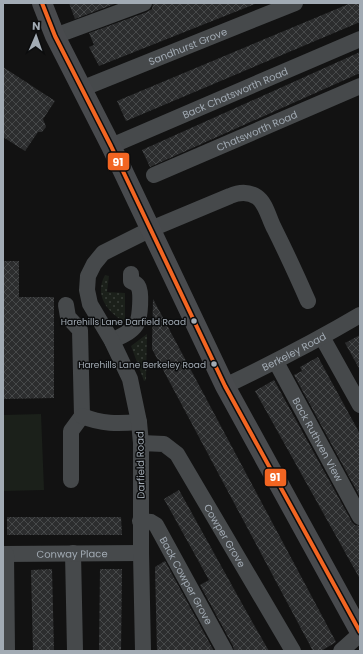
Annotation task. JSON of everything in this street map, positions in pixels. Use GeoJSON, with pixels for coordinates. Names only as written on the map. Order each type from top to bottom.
{"type":"FeatureCollection","features":[{"type":"Feature","properties":{"kind":"main road"},"geometry":{"type":"LineString","coordinates":[[42,3],[55,36],[111,146],[225,386],[360,633]]}},
{"type":"Feature","properties":{"kind":"street"},"geometry":{"type":"LineString","coordinates":[[55,36],[144,3]]}},
{"type":"Feature","properties":{"kind":"street","name":"Sandhurst Grove"},"geometry":{"type":"LineString","coordinates":[[81,89],[295,3]]}},
{"type":"Feature","properties":{"kind":"street","name":"Back Chatsworth Road"},"geometry":{"type":"LineString","coordinates":[[111,146],[360,39]]}},
{"type":"Feature","properties":{"kind":"street","name":"Chatsworth Road"},"geometry":{"type":"LineString","coordinates":[[154,176],[360,86]]}},
{"type":"Feature","properties":{"kind":"street","name":"Darfield Road"},"geometry":{"type":"LineString","coordinates":[[143,651],[140,520],[141,444],[139,422],[130,379],[112,341],[90,304],[87,290],[88,276],[94,264],[103,253],[151,229],[244,192],[257,197],[262,202],[274,229],[281,240],[308,301]]}},
{"type":"Feature","properties":{"kind":"street"},"geometry":{"type":"LineString","coordinates":[[112,341],[129,331],[137,324],[140,314],[140,292],[138,285],[131,280],[131,274]]}},
{"type":"Feature","properties":{"kind":"street"},"geometry":{"type":"LineString","coordinates":[[66,305],[68,317],[80,330],[82,416],[71,431],[71,480]]}},
{"type":"Feature","properties":{"kind":"street","name":"Berkeley Road"},"geometry":{"type":"LineString","coordinates":[[225,386],[276,362],[360,315]]}},
{"type":"Feature","properties":{"kind":"street"},"geometry":{"type":"LineString","coordinates":[[322,337],[360,405]]}},
{"type":"Feature","properties":{"kind":"street","name":"Back Ruthven View"},"geometry":{"type":"LineString","coordinates":[[276,362],[360,517]]}},
{"type":"Feature","properties":{"kind":"street"},"geometry":{"type":"LineString","coordinates":[[82,416],[95,421],[116,424],[139,422]]}},
{"type":"Feature","properties":{"kind":"street","name":"Cowper Grove"},"geometry":{"type":"LineString","coordinates":[[141,444],[164,444],[177,454],[293,651]]}},
{"type":"Feature","properties":{"kind":"street","name":"Back Cowper Grove"},"geometry":{"type":"LineString","coordinates":[[140,520],[151,522],[156,525],[225,651]]}},
{"type":"Feature","properties":{"kind":"street"},"geometry":{"type":"LineString","coordinates":[[73,553],[75,651]]}},
{"type":"Feature","properties":{"kind":"street","name":"Conway Place"},"geometry":{"type":"LineString","coordinates":[[5,554],[141,553]]}},
{"type":"Feature","properties":{"kind":"street"},"geometry":{"type":"LineString","coordinates":[[5,554],[7,651]]}},
{"type":"Feature","properties":{"kind":"street"},"geometry":{"type":"LineString","coordinates":[[341,651],[360,633]]}},
{"type":"Feature","properties":{"kind":"shaded area"},"geometry":{"type":"Polygon","coordinates":[[[105,275],[109,276],[107,292],[125,293],[125,322],[113,313],[104,302],[101,289],[105,275]]]}},
{"type":"Feature","properties":{"kind":"shaded area"},"geometry":{"type":"Polygon","coordinates":[[[147,334],[146,380],[144,381],[131,346],[147,334]]]}},
{"type":"Feature","properties":{"kind":"shaded area"},"geometry":{"type":"Polygon","coordinates":[[[41,414],[44,490],[3,491],[3,415],[41,414]]]}},
{"type":"Feature","properties":{"kind":"building"},"geometry":{"type":"Polygon","coordinates":[[[69,3],[117,3],[75,19],[69,3]]]}},
{"type":"Feature","properties":{"kind":"building"},"geometry":{"type":"Polygon","coordinates":[[[153,3],[255,4],[99,66],[89,47],[94,45],[89,33],[147,12],[152,9],[153,3]]]}},
{"type":"Feature","properties":{"kind":"building"},"geometry":{"type":"Polygon","coordinates":[[[351,3],[360,3],[360,22],[126,121],[117,101],[351,3]]]}},
{"type":"Feature","properties":{"kind":"building"},"geometry":{"type":"Polygon","coordinates":[[[360,52],[360,73],[150,167],[142,150],[360,52]]]}},
{"type":"Feature","properties":{"kind":"building"},"geometry":{"type":"Polygon","coordinates":[[[3,67],[55,101],[43,119],[46,127],[42,132],[38,132],[25,151],[3,137],[3,67]]]}},
{"type":"Feature","properties":{"kind":"building"},"geometry":{"type":"Polygon","coordinates":[[[3,261],[19,261],[19,297],[54,297],[54,398],[3,399],[3,261]]]}},
{"type":"Feature","properties":{"kind":"building"},"geometry":{"type":"Polygon","coordinates":[[[153,299],[336,642],[321,651],[313,651],[152,349],[153,299]]]}},
{"type":"Feature","properties":{"kind":"building"},"geometry":{"type":"Polygon","coordinates":[[[360,335],[360,370],[345,343],[360,335]]]}},
{"type":"Feature","properties":{"kind":"building"},"geometry":{"type":"Polygon","coordinates":[[[318,357],[360,434],[360,497],[294,375],[302,371],[300,367],[318,357]]]}},
{"type":"Feature","properties":{"kind":"building"},"geometry":{"type":"Polygon","coordinates":[[[274,380],[352,522],[355,525],[360,526],[360,579],[255,391],[274,380]]]}},
{"type":"Feature","properties":{"kind":"building"},"geometry":{"type":"Polygon","coordinates":[[[179,490],[269,651],[234,651],[233,646],[200,585],[209,580],[164,499],[179,490]]]}},
{"type":"Feature","properties":{"kind":"building"},"geometry":{"type":"Polygon","coordinates":[[[7,517],[121,517],[122,535],[7,535],[7,517]]]}},
{"type":"Feature","properties":{"kind":"building"},"geometry":{"type":"Polygon","coordinates":[[[165,561],[214,651],[157,651],[155,567],[165,561]]]}},
{"type":"Feature","properties":{"kind":"building"},"geometry":{"type":"Polygon","coordinates":[[[52,569],[54,651],[33,651],[31,570],[52,569]]]}},
{"type":"Feature","properties":{"kind":"building"},"geometry":{"type":"Polygon","coordinates":[[[100,569],[122,569],[121,651],[99,651],[100,569]]]}},
{"type":"Feature","properties":{"kind":"transit line","name":"91"},"geometry":{"type":"LineString","coordinates":[[42,3],[55,36],[111,146],[225,386],[360,632]]}},
{"type":"Feature","properties":{"kind":"place","name":"Harehills Lane Darfield Road"},"geometry":{"type":"Point","coordinates":[194,321]}},
{"type":"Feature","properties":{"kind":"place","name":"Harehills Lane Berkeley Road"},"geometry":{"type":"Point","coordinates":[214,364]}}]}
